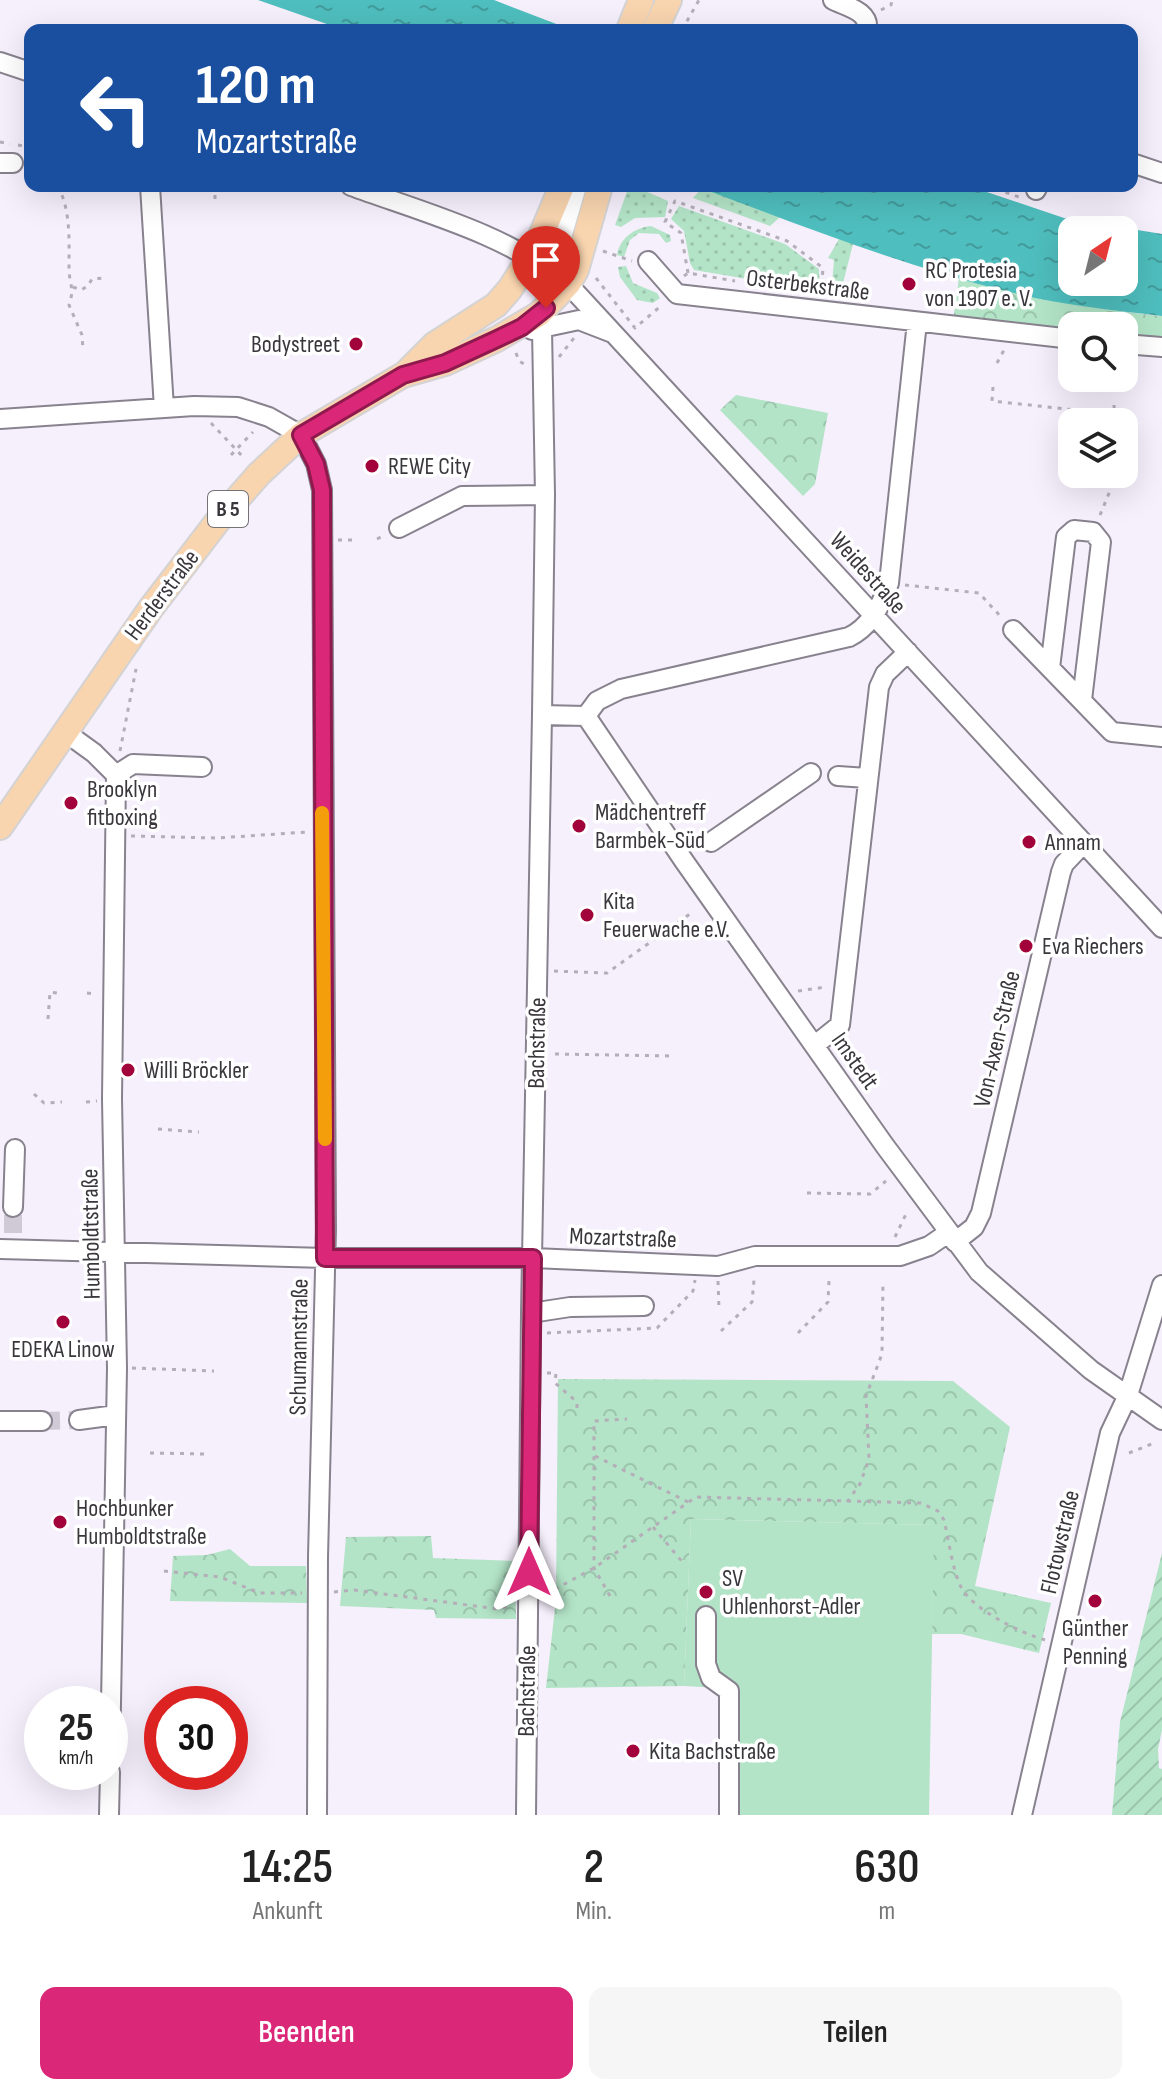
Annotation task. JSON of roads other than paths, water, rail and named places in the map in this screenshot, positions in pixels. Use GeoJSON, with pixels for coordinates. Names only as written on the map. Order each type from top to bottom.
{"type":"FeatureCollection","features":[{"type":"Feature","properties":{"kind":"main road"},"geometry":{"type":"LineString","coordinates":[[631,24],[641,0]]}},
{"type":"Feature","properties":{"kind":"main road"},"geometry":{"type":"LineString","coordinates":[[658,24],[669,0]]}},
{"type":"Feature","properties":{"kind":"main road","name":"B 5"},"geometry":{"type":"LineString","coordinates":[[531,258],[559,192]]}},
{"type":"Feature","properties":{"kind":"main road","name":"B 5"},"geometry":{"type":"LineString","coordinates":[[561,278],[586,243],[599,192]]}},
{"type":"Feature","properties":{"kind":"main road","name":"Herderstraße"},"geometry":{"type":"LineString","coordinates":[[0,827],[151,608],[217,522],[259,474],[301,435],[403,375],[435,344],[496,305],[531,258]]}},
{"type":"Feature","properties":{"kind":"main road","name":"Herderstraße"},"geometry":{"type":"LineString","coordinates":[[403,375],[445,363],[527,323],[544,318],[561,278]]}},
{"type":"Feature","properties":{"kind":"street"},"geometry":{"type":"LineString","coordinates":[[833,0],[864,15],[868,24]]}},
{"type":"Feature","properties":{"kind":"street"},"geometry":{"type":"LineString","coordinates":[[0,62],[24,70]]}},
{"type":"Feature","properties":{"kind":"street"},"geometry":{"type":"LineString","coordinates":[[1138,165],[1162,173]]}},
{"type":"Feature","properties":{"kind":"street"},"geometry":{"type":"LineString","coordinates":[[150,192],[164,408]]}},
{"type":"Feature","properties":{"kind":"street","name":"Weidestraße"},"geometry":{"type":"LineString","coordinates":[[367,192],[502,242],[561,278],[620,338],[1162,928]]}},
{"type":"Feature","properties":{"kind":"street"},"geometry":{"type":"LineString","coordinates":[[561,278],[576,192]]}},
{"type":"Feature","properties":{"kind":"street","name":"Osterbekstraße"},"geometry":{"type":"LineString","coordinates":[[648,261],[677,294],[1058,337]]}},
{"type":"Feature","properties":{"kind":"street"},"geometry":{"type":"LineString","coordinates":[[544,318],[593,323],[620,338]]}},
{"type":"Feature","properties":{"kind":"street","name":"Bachstraße"},"geometry":{"type":"LineString","coordinates":[[526,1815],[545,495],[544,318]]}},
{"type":"Feature","properties":{"kind":"street"},"geometry":{"type":"LineString","coordinates":[[542,715],[586,716],[597,701],[621,689],[849,637],[858,632],[882,603],[889,583],[917,322]]}},
{"type":"Feature","properties":{"kind":"street"},"geometry":{"type":"LineString","coordinates":[[1138,345],[1162,347]]}},
{"type":"Feature","properties":{"kind":"street"},"geometry":{"type":"LineString","coordinates":[[0,419],[194,406],[238,407],[269,417],[301,435]]}},
{"type":"Feature","properties":{"kind":"street","name":"Schumannstraße"},"geometry":{"type":"LineString","coordinates":[[301,435],[316,464],[322,490],[325,1258],[312,1556],[320,1593],[317,1815]]}},
{"type":"Feature","properties":{"kind":"street"},"geometry":{"type":"LineString","coordinates":[[399,528],[462,496],[545,495]]}},
{"type":"Feature","properties":{"kind":"street"},"geometry":{"type":"LineString","coordinates":[[1050,668],[1066,537],[1074,530],[1093,532],[1101,542],[1082,700]]}},
{"type":"Feature","properties":{"kind":"street"},"geometry":{"type":"LineString","coordinates":[[1013,630],[1112,732],[1162,737]]}},
{"type":"Feature","properties":{"kind":"street"},"geometry":{"type":"LineString","coordinates":[[815,1045],[840,1025],[879,687],[885,674],[908,652]]}},
{"type":"Feature","properties":{"kind":"street","name":"Imstedt"},"geometry":{"type":"LineString","coordinates":[[586,716],[815,1045],[979,1272],[1091,1370],[1162,1420]]}},
{"type":"Feature","properties":{"kind":"street"},"geometry":{"type":"LineString","coordinates":[[65,732],[94,753],[116,775],[133,764],[202,767]]}},
{"type":"Feature","properties":{"kind":"street"},"geometry":{"type":"LineString","coordinates":[[711,842],[811,773]]}},
{"type":"Feature","properties":{"kind":"street","name":"Humboldtstraße"},"geometry":{"type":"LineString","coordinates":[[111,1686],[117,1368],[112,1099],[116,775]]}},
{"type":"Feature","properties":{"kind":"street"},"geometry":{"type":"LineString","coordinates":[[838,776],[867,778]]}},
{"type":"Feature","properties":{"kind":"street","name":"Von-Axen-Straße"},"geometry":{"type":"LineString","coordinates":[[952,1237],[974,1227],[981,1213],[1061,872],[1064,864],[1083,844]]}},
{"type":"Feature","properties":{"kind":"street"},"geometry":{"type":"LineString","coordinates":[[13,1207],[15,1149]]}},
{"type":"Feature","properties":{"kind":"street","name":"Mozartstraße"},"geometry":{"type":"LineString","coordinates":[[8,1244],[116,1254],[533,1258],[718,1266],[755,1256],[886,1258],[952,1237]]}},
{"type":"Feature","properties":{"kind":"street","name":"Flotowstraße"},"geometry":{"type":"LineString","coordinates":[[1022,1815],[1110,1433],[1128,1395],[1162,1285]]}},
{"type":"Feature","properties":{"kind":"street"},"geometry":{"type":"LineString","coordinates":[[531,1313],[570,1307],[644,1306]]}},
{"type":"Feature","properties":{"kind":"street"},"geometry":{"type":"LineString","coordinates":[[79,1420],[116,1415]]}},
{"type":"Feature","properties":{"kind":"street"},"geometry":{"type":"LineString","coordinates":[[0,1421],[42,1421]]}},
{"type":"Feature","properties":{"kind":"street"},"geometry":{"type":"LineString","coordinates":[[706,1616],[706,1664],[711,1678],[729,1691],[729,1815]]}},
{"type":"Feature","properties":{"kind":"street"},"geometry":{"type":"LineString","coordinates":[[109,1815],[110,1790]]}},
{"type":"Feature","properties":{"kind":"water"},"geometry":{"type":"Polygon","coordinates":[[[258,0],[494,0],[556,24],[327,24],[258,0]]]}},
{"type":"Feature","properties":{"kind":"water"},"geometry":{"type":"Polygon","coordinates":[[[712,192],[987,192],[1058,216],[1058,296],[1138,296],[1138,230],[1162,234],[1162,316],[1048,300],[930,270],[712,192]]]}},
{"type":"Feature","properties":{"kind":"tunnel"},"geometry":{"type":"LineString","coordinates":[[13,1207],[13,1233]]}},
{"type":"Feature","properties":{"kind":"tunnel"},"geometry":{"type":"LineString","coordinates":[[42,1421],[79,1420]]}},
{"type":"Feature","properties":{"kind":"place","name":"RC Protesia von 1907 e. V."},"geometry":{"type":"Point","coordinates":[909,284]}},
{"type":"Feature","properties":{"kind":"place","name":"Bodystreet"},"geometry":{"type":"Point","coordinates":[356,344]}},
{"type":"Feature","properties":{"kind":"place","name":"REWE City"},"geometry":{"type":"Point","coordinates":[372,466]}},
{"type":"Feature","properties":{"kind":"place","name":"Brooklyn fitboxing"},"geometry":{"type":"Point","coordinates":[71,803]}},
{"type":"Feature","properties":{"kind":"place","name":"Mädchentreff Barmbek-Süd"},"geometry":{"type":"Point","coordinates":[579,826]}},
{"type":"Feature","properties":{"kind":"place","name":"Annam"},"geometry":{"type":"Point","coordinates":[1029,842]}},
{"type":"Feature","properties":{"kind":"place","name":"Kita Feuerwache e.V."},"geometry":{"type":"Point","coordinates":[587,915]}},
{"type":"Feature","properties":{"kind":"place","name":"Eva Riechers"},"geometry":{"type":"Point","coordinates":[1026,946]}},
{"type":"Feature","properties":{"kind":"place","name":"Willi Bröckler"},"geometry":{"type":"Point","coordinates":[128,1070]}},
{"type":"Feature","properties":{"kind":"place","name":"EDEKA Linow"},"geometry":{"type":"Point","coordinates":[63,1322]}},
{"type":"Feature","properties":{"kind":"place","name":"Hochbunker Humboldtstraße"},"geometry":{"type":"Point","coordinates":[60,1522]}},
{"type":"Feature","properties":{"kind":"place","name":"SV Uhlenhorst-Adler"},"geometry":{"type":"Point","coordinates":[706,1592]}},
{"type":"Feature","properties":{"kind":"place","name":"Günther Penning"},"geometry":{"type":"Point","coordinates":[1095,1601]}},
{"type":"Feature","properties":{"kind":"place","name":"Kita Bachstraße"},"geometry":{"type":"Point","coordinates":[633,1751]}}]}
